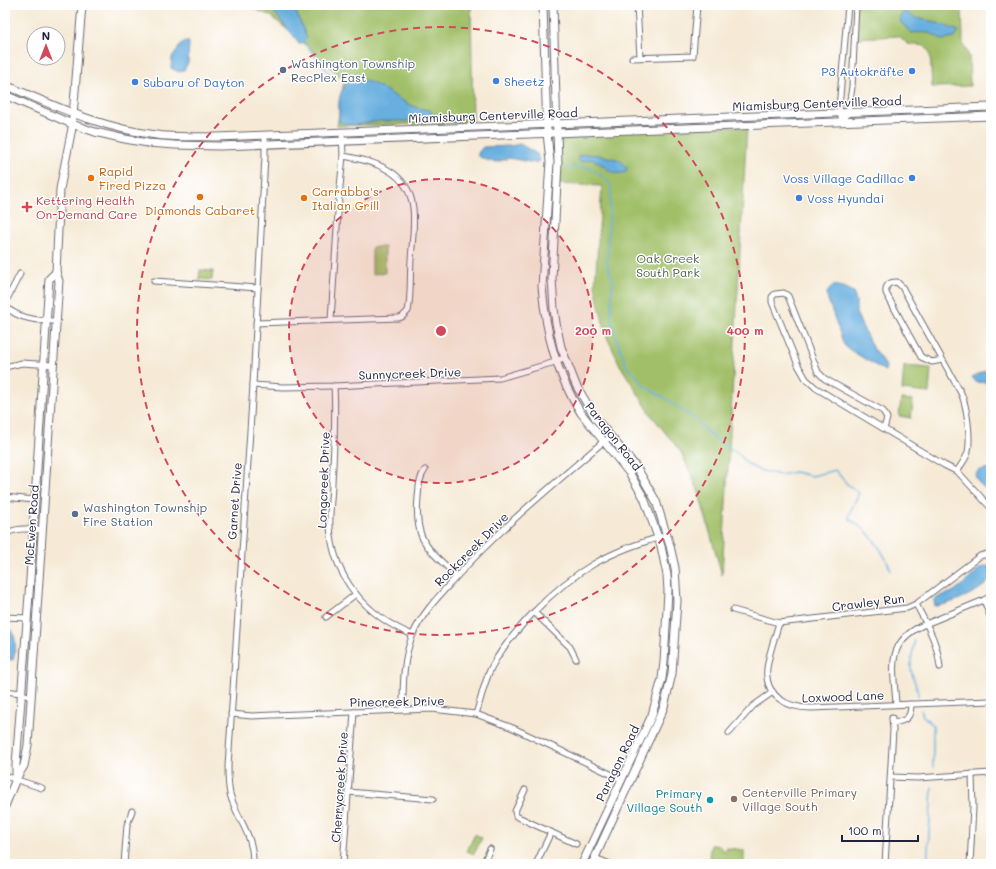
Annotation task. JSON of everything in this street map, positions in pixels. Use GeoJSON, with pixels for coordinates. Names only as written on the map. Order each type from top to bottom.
{"type":"FeatureCollection","features":[{"type":"Feature","properties":{"kind":"street","name":"McEwen Road"},"geometry":{"type":"LineString","coordinates":[[5,806],[16,779],[24,766],[28,745],[30,697],[59,281],[56,272],[61,186],[72,124],[82,5]]}},
{"type":"Feature","properties":{"kind":"street","name":"Paragon Road"},"geometry":{"type":"LineString","coordinates":[[543,5],[550,169],[542,287],[548,333],[555,362],[574,403],[638,486],[651,514],[667,575],[668,592],[664,662],[652,715],[582,864]]}},
{"type":"Feature","properties":{"kind":"street","name":"Paragon Road"},"geometry":{"type":"LineString","coordinates":[[553,5],[558,177],[552,279],[555,316],[561,347],[580,391],[596,419],[637,468],[656,501],[668,535],[674,568],[677,601],[674,655],[669,689],[664,707],[594,861]]}},
{"type":"Feature","properties":{"kind":"street"},"geometry":{"type":"LineString","coordinates":[[637,5],[640,57]]}},
{"type":"Feature","properties":{"kind":"street"},"geometry":{"type":"LineString","coordinates":[[632,58],[693,56],[697,5]]}},
{"type":"Feature","properties":{"kind":"street"},"geometry":{"type":"LineString","coordinates":[[842,121],[840,113],[848,5]]}},
{"type":"Feature","properties":{"kind":"street"},"geometry":{"type":"LineString","coordinates":[[842,121],[848,113],[852,87],[856,5]]}},
{"type":"Feature","properties":{"kind":"street","name":"Miamisburg Centerville Road"},"geometry":{"type":"LineString","coordinates":[[5,85],[73,114],[115,128],[156,135],[217,137],[991,107]]}},
{"type":"Feature","properties":{"kind":"street","name":"Miamisburg Centerville Road"},"geometry":{"type":"LineString","coordinates":[[5,95],[72,124],[95,132],[148,143],[220,146],[991,116]]}},
{"type":"Feature","properties":{"kind":"street"},"geometry":{"type":"LineString","coordinates":[[937,109],[937,118]]}},
{"type":"Feature","properties":{"kind":"street"},"geometry":{"type":"LineString","coordinates":[[672,119],[673,128]]}},
{"type":"Feature","properties":{"kind":"street"},"geometry":{"type":"LineString","coordinates":[[437,129],[437,138]]}},
{"type":"Feature","properties":{"kind":"street"},"geometry":{"type":"LineString","coordinates":[[331,320],[339,191],[343,156],[342,132]]}},
{"type":"Feature","properties":{"kind":"street","name":"Garnet Drive"},"geometry":{"type":"LineString","coordinates":[[253,864],[250,838],[235,807],[228,785],[228,766],[256,323],[266,144],[265,135]]}},
{"type":"Feature","properties":{"kind":"street"},"geometry":{"type":"LineString","coordinates":[[256,323],[399,318],[405,314],[408,309],[414,216],[410,193],[401,179],[385,168],[366,160],[343,156]]}},
{"type":"Feature","properties":{"kind":"street","name":"McEwen Road"},"geometry":{"type":"LineString","coordinates":[[16,779],[49,279],[56,272]]}},
{"type":"Feature","properties":{"kind":"street"},"geometry":{"type":"LineString","coordinates":[[20,274],[5,305],[22,316],[47,321],[56,321]]}},
{"type":"Feature","properties":{"kind":"street"},"geometry":{"type":"LineString","coordinates":[[154,281],[258,288]]}},
{"type":"Feature","properties":{"kind":"street"},"geometry":{"type":"LineString","coordinates":[[942,360],[932,362],[921,357],[886,293],[888,284],[891,282],[897,282],[902,287],[961,393],[967,412],[968,451],[957,471]]}},
{"type":"Feature","properties":{"kind":"street"},"geometry":{"type":"LineString","coordinates":[[884,429],[887,418],[883,412],[825,379],[818,372],[788,296],[784,293],[775,294],[772,297],[772,302],[798,366],[806,379],[816,388],[884,429],[957,471],[991,508]]}},
{"type":"Feature","properties":{"kind":"street","name":"Sunnycreek Drive"},"geometry":{"type":"LineString","coordinates":[[252,385],[282,387],[334,386],[500,378],[555,362],[565,357]]}},
{"type":"Feature","properties":{"kind":"street"},"geometry":{"type":"LineString","coordinates":[[5,367],[22,363],[53,365]]}},
{"type":"Feature","properties":{"kind":"street","name":"Longcreek Drive"},"geometry":{"type":"LineString","coordinates":[[334,386],[336,420],[330,514],[333,547],[340,567],[348,583],[356,594],[380,618],[399,630],[413,635]]}},
{"type":"Feature","properties":{"kind":"street","name":"Rockcreek Drive"},"geometry":{"type":"LineString","coordinates":[[403,709],[405,665],[413,635],[426,612],[485,546],[603,442],[612,437]]}},
{"type":"Feature","properties":{"kind":"street"},"geometry":{"type":"LineString","coordinates":[[425,470],[420,478],[418,495],[417,517],[419,533],[430,551],[457,576]]}},
{"type":"Feature","properties":{"kind":"street"},"geometry":{"type":"LineString","coordinates":[[5,497],[34,500]]}},
{"type":"Feature","properties":{"kind":"street"},"geometry":{"type":"LineString","coordinates":[[5,534],[16,529],[42,530]]}},
{"type":"Feature","properties":{"kind":"street"},"geometry":{"type":"LineString","coordinates":[[476,714],[486,680],[497,657],[509,639],[554,592],[569,579],[599,560],[623,549],[668,535]]}},
{"type":"Feature","properties":{"kind":"street","name":"Crawley Run"},"geometry":{"type":"LineString","coordinates":[[733,610],[779,623],[907,608],[916,604],[980,556],[991,553]]}},
{"type":"Feature","properties":{"kind":"street"},"geometry":{"type":"LineString","coordinates":[[326,617],[356,594]]}},
{"type":"Feature","properties":{"kind":"street"},"geometry":{"type":"LineString","coordinates":[[896,704],[894,663],[896,651],[902,639],[907,634],[926,624],[991,596]]}},
{"type":"Feature","properties":{"kind":"street"},"geometry":{"type":"LineString","coordinates":[[984,600],[991,619]]}},
{"type":"Feature","properties":{"kind":"street"},"geometry":{"type":"LineString","coordinates":[[916,604],[937,646],[940,667]]}},
{"type":"Feature","properties":{"kind":"street"},"geometry":{"type":"LineString","coordinates":[[534,612],[570,647],[576,659]]}},
{"type":"Feature","properties":{"kind":"street"},"geometry":{"type":"LineString","coordinates":[[5,617],[27,618]]}},
{"type":"Feature","properties":{"kind":"street"},"geometry":{"type":"LineString","coordinates":[[729,733],[753,706],[773,692],[768,679],[767,666],[779,623]]}},
{"type":"Feature","properties":{"kind":"street"},"geometry":{"type":"LineString","coordinates":[[5,692],[21,693],[30,697]]}},
{"type":"Feature","properties":{"kind":"street","name":"Loxwood Lane"},"geometry":{"type":"LineString","coordinates":[[773,692],[784,703],[803,708],[991,701]]}},
{"type":"Feature","properties":{"kind":"street"},"geometry":{"type":"LineString","coordinates":[[885,864],[891,777],[892,721],[899,722],[908,717],[911,711],[911,704]]}},
{"type":"Feature","properties":{"kind":"street","name":"Pinecreek Drive"},"geometry":{"type":"LineString","coordinates":[[231,714],[252,716],[403,709],[446,710],[476,714],[513,728],[621,779]]}},
{"type":"Feature","properties":{"kind":"street","name":"Cherrycreek Drive"},"geometry":{"type":"LineString","coordinates":[[343,864],[354,712]]}},
{"type":"Feature","properties":{"kind":"street"},"geometry":{"type":"LineString","coordinates":[[970,864],[973,807],[972,774]]}},
{"type":"Feature","properties":{"kind":"street"},"geometry":{"type":"LineString","coordinates":[[891,777],[918,778],[991,774]]}},
{"type":"Feature","properties":{"kind":"street"},"geometry":{"type":"LineString","coordinates":[[5,776],[42,788]]}},
{"type":"Feature","properties":{"kind":"street"},"geometry":{"type":"LineString","coordinates":[[525,790],[515,811],[516,816],[576,844]]}},
{"type":"Feature","properties":{"kind":"street"},"geometry":{"type":"LineString","coordinates":[[348,792],[433,798]]}},
{"type":"Feature","properties":{"kind":"street"},"geometry":{"type":"LineString","coordinates":[[124,864],[126,825],[132,811]]}},
{"type":"Feature","properties":{"kind":"street"},"geometry":{"type":"LineString","coordinates":[[536,864],[551,832]]}},
{"type":"Feature","properties":{"kind":"street"},"geometry":{"type":"LineString","coordinates":[[483,864],[490,848]]}},
{"type":"Feature","properties":{"kind":"street"},"geometry":{"type":"LineString","coordinates":[[594,861],[610,864]]}},
{"type":"Feature","properties":{"kind":"street"},"geometry":{"type":"LineString","coordinates":[[5,862],[10,864]]}},
{"type":"Feature","properties":{"kind":"green space"},"geometry":{"type":"Polygon","coordinates":[[[245,5],[471,5],[473,123],[337,126],[344,80],[271,16],[245,5]]]}},
{"type":"Feature","properties":{"kind":"green space"},"geometry":{"type":"Polygon","coordinates":[[[856,5],[962,5],[963,43],[969,56],[970,86],[932,87],[930,53],[925,46],[908,44],[899,36],[855,38],[856,5]]]}},
{"type":"Feature","properties":{"kind":"green space","name":"Oak Creek South Park"},"geometry":{"type":"Polygon","coordinates":[[[747,126],[722,575],[698,490],[681,452],[652,416],[620,365],[606,335],[595,285],[602,186],[558,184],[557,132],[747,126]]]}},
{"type":"Feature","properties":{"kind":"green space"},"geometry":{"type":"Polygon","coordinates":[[[372,247],[385,247],[385,273],[372,274],[372,247]]]}},
{"type":"Feature","properties":{"kind":"green space"},"geometry":{"type":"Polygon","coordinates":[[[200,270],[213,271],[212,280],[199,279],[200,270]]]}},
{"type":"Feature","properties":{"kind":"green space"},"geometry":{"type":"Polygon","coordinates":[[[904,366],[931,368],[929,393],[902,390],[904,366]]]}},
{"type":"Feature","properties":{"kind":"green space"},"geometry":{"type":"Polygon","coordinates":[[[901,399],[913,400],[911,418],[899,416],[901,399]]]}},
{"type":"Feature","properties":{"kind":"green space"},"geometry":{"type":"Polygon","coordinates":[[[475,834],[482,838],[474,854],[467,851],[475,834]]]}},
{"type":"Feature","properties":{"kind":"green space"},"geometry":{"type":"Polygon","coordinates":[[[711,845],[718,846],[723,851],[727,848],[744,850],[744,864],[731,864],[731,861],[727,860],[726,864],[718,864],[718,860],[711,860],[709,856],[711,845]]]}},
{"type":"Feature","properties":{"kind":"water"},"geometry":{"type":"Polygon","coordinates":[[[273,5],[292,5],[294,7],[307,38],[300,45],[270,7],[273,5]]]}},
{"type":"Feature","properties":{"kind":"water"},"geometry":{"type":"Polygon","coordinates":[[[905,12],[916,18],[935,22],[959,31],[954,38],[942,40],[935,35],[928,33],[912,33],[901,23],[900,15],[905,12]]]}},
{"type":"Feature","properties":{"kind":"water"},"geometry":{"type":"Polygon","coordinates":[[[183,42],[189,42],[188,63],[184,70],[179,72],[171,68],[172,57],[183,42]]]}},
{"type":"Feature","properties":{"kind":"water"},"geometry":{"type":"Polygon","coordinates":[[[352,79],[377,85],[415,107],[430,110],[431,114],[459,117],[458,123],[420,117],[409,121],[381,121],[353,125],[339,122],[339,103],[341,93],[352,79]]]}},
{"type":"Feature","properties":{"kind":"water"},"geometry":{"type":"Polygon","coordinates":[[[520,144],[537,154],[539,161],[535,163],[509,158],[497,162],[489,161],[478,156],[478,153],[483,147],[511,146],[520,144]]]}},
{"type":"Feature","properties":{"kind":"water"},"geometry":{"type":"Polygon","coordinates":[[[585,154],[598,155],[620,160],[627,167],[626,172],[613,172],[594,160],[582,162],[578,160],[578,156],[585,154]]]}},
{"type":"Feature","properties":{"kind":"water"},"geometry":{"type":"Polygon","coordinates":[[[833,285],[843,287],[853,292],[856,301],[856,313],[872,347],[886,366],[885,371],[844,345],[826,294],[833,285]]]}},
{"type":"Feature","properties":{"kind":"water"},"geometry":{"type":"Polygon","coordinates":[[[991,368],[991,383],[976,382],[972,377],[991,368]]]}},
{"type":"Feature","properties":{"kind":"water"},"geometry":{"type":"Polygon","coordinates":[[[991,469],[991,494],[978,482],[975,475],[978,471],[991,469]]]}},
{"type":"Feature","properties":{"kind":"water"},"geometry":{"type":"Polygon","coordinates":[[[986,566],[991,567],[991,576],[987,583],[981,588],[965,597],[935,606],[934,601],[936,599],[954,591],[979,569],[986,566]]]}},
{"type":"Feature","properties":{"kind":"water"},"geometry":{"type":"Polygon","coordinates":[[[11,629],[15,644],[13,660],[5,659],[6,640],[11,629]]]}},
{"type":"Feature","properties":{"kind":"waterway"},"geometry":{"type":"LineString","coordinates":[[267,5],[272,8]]}},
{"type":"Feature","properties":{"kind":"waterway"},"geometry":{"type":"LineString","coordinates":[[303,41],[334,79]]}},
{"type":"Feature","properties":{"kind":"waterway"},"geometry":{"type":"LineString","coordinates":[[566,168],[588,168],[607,180],[611,188],[607,264],[613,281],[611,319],[627,367],[639,378],[644,386],[665,398],[696,420],[707,432],[739,454],[745,462],[758,470],[781,475],[795,472],[812,476],[835,470],[847,484],[859,493],[849,518],[864,529],[874,540],[884,555],[891,571]]}},
{"type":"Feature","properties":{"kind":"waterway"},"geometry":{"type":"LineString","coordinates":[[914,641],[911,667],[918,696]]}},
{"type":"Feature","properties":{"kind":"waterway"},"geometry":{"type":"LineString","coordinates":[[921,710],[923,716],[933,725],[933,767]]}},
{"type":"Feature","properties":{"kind":"waterway"},"geometry":{"type":"LineString","coordinates":[[927,864],[932,788]]}},
{"type":"Feature","properties":{"kind":"place","name":"Washington Township RecPlex East"},"geometry":{"type":"Point","coordinates":[283,70]}},
{"type":"Feature","properties":{"kind":"place","name":"P3 Autokräfte"},"geometry":{"type":"Point","coordinates":[912,71]}},
{"type":"Feature","properties":{"kind":"place","name":"Sheetz"},"geometry":{"type":"Point","coordinates":[496,81]}},
{"type":"Feature","properties":{"kind":"place","name":"Subaru of Dayton"},"geometry":{"type":"Point","coordinates":[135,82]}},
{"type":"Feature","properties":{"kind":"place","name":"Rapid Fired Pizza"},"geometry":{"type":"Point","coordinates":[91,178]}},
{"type":"Feature","properties":{"kind":"place","name":"Voss Village Cadillac"},"geometry":{"type":"Point","coordinates":[912,178]}},
{"type":"Feature","properties":{"kind":"place","name":"Diamonds Cabaret"},"geometry":{"type":"Point","coordinates":[200,197]}},
{"type":"Feature","properties":{"kind":"place","name":"Carrabba's Italian Grill"},"geometry":{"type":"Point","coordinates":[304,198]}},
{"type":"Feature","properties":{"kind":"place","name":"Voss Hyundai"},"geometry":{"type":"Point","coordinates":[799,198]}},
{"type":"Feature","properties":{"kind":"place","name":"Kettering Health On-Demand Care"},"geometry":{"type":"Point","coordinates":[27,207]}},
{"type":"Feature","properties":{"kind":"place","name":"Washington Township Fire Station"},"geometry":{"type":"Point","coordinates":[75,514]}},
{"type":"Feature","properties":{"kind":"place","name":"Centerville Primary Village South"},"geometry":{"type":"Point","coordinates":[734,799]}},
{"type":"Feature","properties":{"kind":"place","name":"Primary Village South"},"geometry":{"type":"Point","coordinates":[710,800]}}]}
